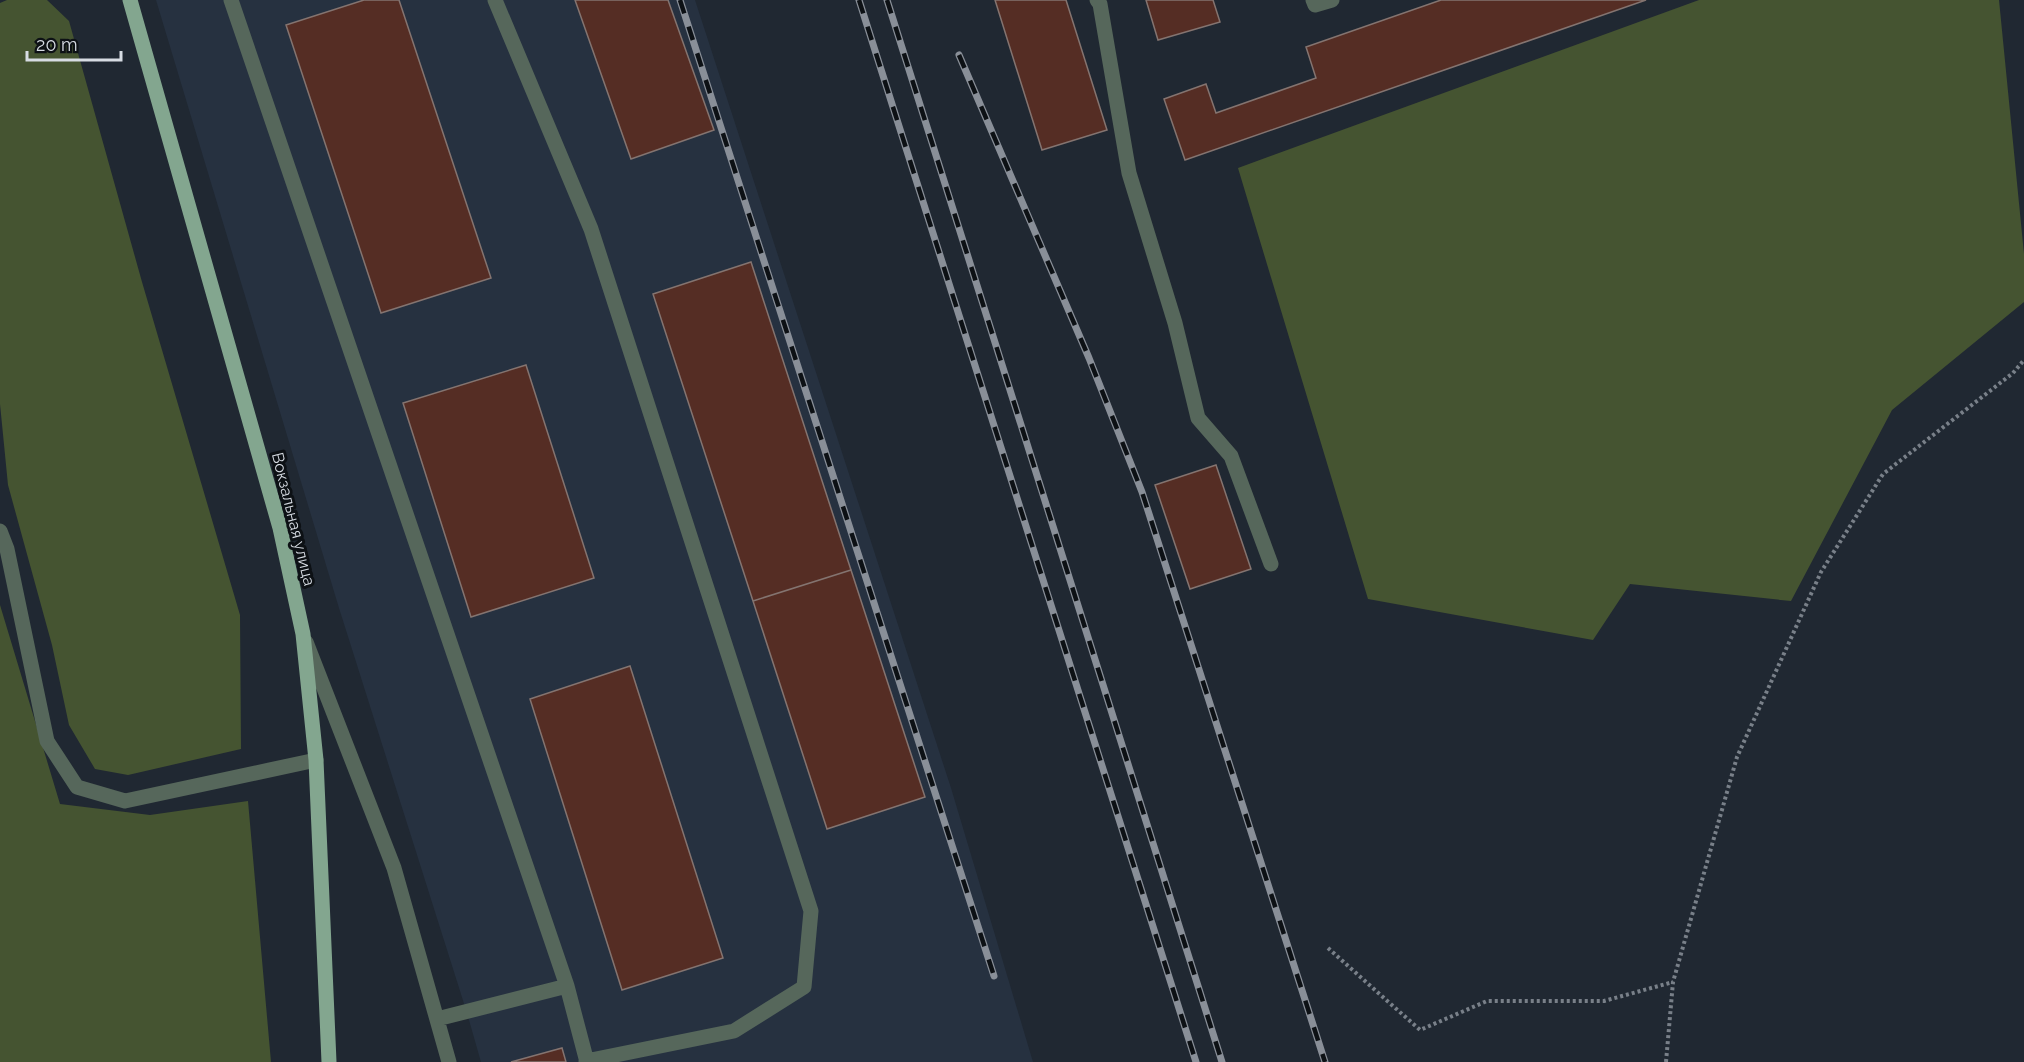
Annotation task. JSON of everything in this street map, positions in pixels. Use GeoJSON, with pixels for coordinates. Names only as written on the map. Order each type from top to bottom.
{"type":"FeatureCollection","features":[{"type":"Feature","properties":{"kind":"main road","name":"Вокзальная улица"},"geometry":{"type":"LineString","coordinates":[[130,0],[280,528],[303,634],[316,760],[329,1062]]}},
{"type":"Feature","properties":{"kind":"lane"},"geometry":{"type":"LineString","coordinates":[[231,0],[567,986],[586,1062],[734,1032],[804,987],[811,911],[591,229],[495,0]]}},
{"type":"Feature","properties":{"kind":"lane"},"geometry":{"type":"LineString","coordinates":[[1097,0],[1100,3],[1129,173],[1175,323],[1198,418],[1231,456],[1272,564]]}},
{"type":"Feature","properties":{"kind":"lane"},"geometry":{"type":"LineString","coordinates":[[1313,0],[1315,6],[1332,0]]}},
{"type":"Feature","properties":{"kind":"lane"},"geometry":{"type":"LineString","coordinates":[[0,531],[7,549],[47,741],[77,787],[125,801],[316,760]]}},
{"type":"Feature","properties":{"kind":"lane"},"geometry":{"type":"LineString","coordinates":[[303,634],[394,868],[448,1062]]}},
{"type":"Feature","properties":{"kind":"lane"},"geometry":{"type":"LineString","coordinates":[[436,1019],[567,986]]}},
{"type":"Feature","properties":{"kind":"path"},"geometry":{"type":"LineString","coordinates":[[1666,1062],[1673,982],[1737,757],[1821,573],[1883,474],[2013,373],[2024,360]]}},
{"type":"Feature","properties":{"kind":"path"},"geometry":{"type":"LineString","coordinates":[[1328,948],[1420,1030],[1487,1001],[1604,1001],[1673,982]]}},
{"type":"Feature","properties":{"kind":"shaded area"},"geometry":{"type":"Polygon","coordinates":[[[156,0],[695,0],[951,788],[1033,1062],[481,1062],[339,608],[156,0]]]}},
{"type":"Feature","properties":{"kind":"green space"},"geometry":{"type":"Polygon","coordinates":[[[7,0],[47,0],[69,21],[142,282],[240,615],[241,749],[128,775],[95,769],[69,725],[52,645],[8,485],[0,404],[0,3],[7,0]]]}},
{"type":"Feature","properties":{"kind":"green space"},"geometry":{"type":"Polygon","coordinates":[[[1699,0],[1999,0],[2024,254],[2024,302],[1892,410],[1791,601],[1630,584],[1593,640],[1368,599],[1238,168],[1699,0]]]}},
{"type":"Feature","properties":{"kind":"green space"},"geometry":{"type":"Polygon","coordinates":[[[0,605],[60,804],[150,815],[248,801],[271,1062],[0,1062],[0,605]]]}},
{"type":"Feature","properties":{"kind":"building"},"geometry":{"type":"Polygon","coordinates":[[[364,0],[399,0],[491,278],[381,313],[286,25],[364,0]]]}},
{"type":"Feature","properties":{"kind":"building"},"geometry":{"type":"Polygon","coordinates":[[[575,0],[668,0],[714,130],[631,159],[575,0]]]}},
{"type":"Feature","properties":{"kind":"building"},"geometry":{"type":"Polygon","coordinates":[[[995,0],[1066,0],[1107,130],[1042,150],[995,0]]]}},
{"type":"Feature","properties":{"kind":"building"},"geometry":{"type":"Polygon","coordinates":[[[1146,0],[1213,0],[1220,22],[1158,40],[1146,0]]]}},
{"type":"Feature","properties":{"kind":"building"},"geometry":{"type":"Polygon","coordinates":[[[1441,0],[1646,0],[1185,160],[1164,99],[1206,84],[1216,113],[1316,78],[1306,47],[1441,0]]]}},
{"type":"Feature","properties":{"kind":"building"},"geometry":{"type":"Polygon","coordinates":[[[751,262],[851,570],[753,601],[653,294],[751,262]]]}},
{"type":"Feature","properties":{"kind":"building"},"geometry":{"type":"Polygon","coordinates":[[[526,365],[594,578],[471,617],[403,403],[526,365]]]}},
{"type":"Feature","properties":{"kind":"building"},"geometry":{"type":"Polygon","coordinates":[[[1216,465],[1251,569],[1190,589],[1155,485],[1216,465]]]}},
{"type":"Feature","properties":{"kind":"building"},"geometry":{"type":"Polygon","coordinates":[[[851,570],[925,797],[827,829],[753,601],[851,570]]]}},
{"type":"Feature","properties":{"kind":"building"},"geometry":{"type":"Polygon","coordinates":[[[630,666],[723,958],[622,990],[530,699],[630,666]]]}},
{"type":"Feature","properties":{"kind":"building"},"geometry":{"type":"Polygon","coordinates":[[[562,1048],[566,1062],[511,1062],[562,1048]]]}},
{"type":"Feature","properties":{"kind":"railway"},"geometry":{"type":"LineString","coordinates":[[680,0],[994,976]]}},
{"type":"Feature","properties":{"kind":"railway"},"geometry":{"type":"LineString","coordinates":[[859,0],[1196,1062]]}},
{"type":"Feature","properties":{"kind":"railway"},"geometry":{"type":"LineString","coordinates":[[887,0],[1222,1062]]}},
{"type":"Feature","properties":{"kind":"railway"},"geometry":{"type":"LineString","coordinates":[[959,55],[1089,358],[1142,492],[1325,1062]]}}]}
